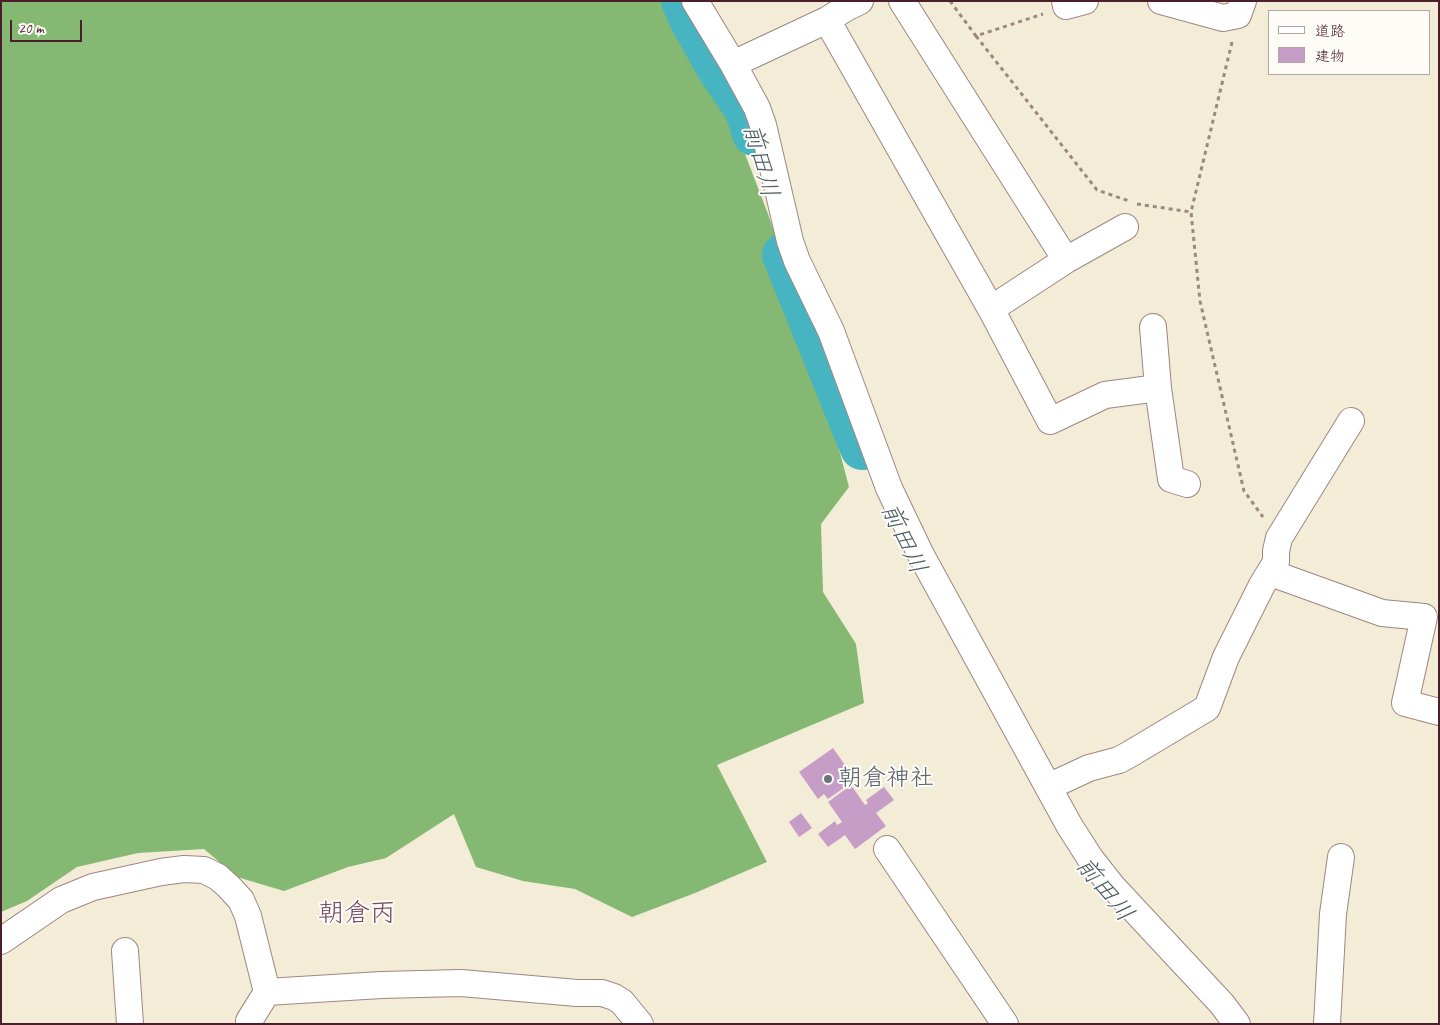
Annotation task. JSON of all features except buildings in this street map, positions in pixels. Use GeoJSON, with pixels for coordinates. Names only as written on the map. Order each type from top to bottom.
{"type":"FeatureCollection","features":[{"type":"Feature","properties":{"kind":"street"},"geometry":{"type":"LineString","coordinates":[[694,1],[733,64],[764,125],[790,241],[797,260],[831,331],[889,488],[921,555],[1069,825],[1090,858],[1112,886],[1222,1004],[1238,1024]]}},
{"type":"Feature","properties":{"kind":"street"},"geometry":{"type":"LineString","coordinates":[[902,1],[1066,260]]}},
{"type":"Feature","properties":{"kind":"street"},"geometry":{"type":"LineString","coordinates":[[1160,1],[1223,18],[1241,8]]}},
{"type":"Feature","properties":{"kind":"street"},"geometry":{"type":"LineString","coordinates":[[733,64],[844,7],[991,309],[1050,420],[1106,395],[1158,388]]}},
{"type":"Feature","properties":{"kind":"street"},"geometry":{"type":"LineString","coordinates":[[991,309],[1066,260],[1125,227]]}},
{"type":"Feature","properties":{"kind":"street"},"geometry":{"type":"LineString","coordinates":[[1153,326],[1158,388],[1171,479],[1186,484]]}},
{"type":"Feature","properties":{"kind":"street"},"geometry":{"type":"LineString","coordinates":[[1048,787],[1089,768],[1119,760],[1207,708],[1226,657],[1275,558],[1351,420]]}},
{"type":"Feature","properties":{"kind":"street"},"geometry":{"type":"LineString","coordinates":[[1275,558],[1388,603],[1439,606]]}},
{"type":"Feature","properties":{"kind":"street"},"geometry":{"type":"LineString","coordinates":[[1275,558],[1382,613],[1424,617],[1405,703],[1439,712]]}},
{"type":"Feature","properties":{"kind":"street"},"geometry":{"type":"LineString","coordinates":[[887,850],[1005,1024]]}},
{"type":"Feature","properties":{"kind":"street"},"geometry":{"type":"LineString","coordinates":[[1327,1024],[1333,914],[1341,857]]}},
{"type":"Feature","properties":{"kind":"street"},"geometry":{"type":"LineString","coordinates":[[1,941],[61,900],[93,888],[162,872],[184,869],[204,870],[230,887],[241,900],[248,916],[267,992]]}},
{"type":"Feature","properties":{"kind":"street"},"geometry":{"type":"LineString","coordinates":[[125,952],[130,1024]]}},
{"type":"Feature","properties":{"kind":"street"},"geometry":{"type":"LineString","coordinates":[[267,992],[461,983],[602,994],[614,997],[622,1002],[640,1024]]}},
{"type":"Feature","properties":{"kind":"street"},"geometry":{"type":"LineString","coordinates":[[244,1023],[267,992]]}},
{"type":"Feature","properties":{"kind":"path"},"geometry":{"type":"LineString","coordinates":[[950,1],[1097,190],[1134,203],[1191,212]]}},
{"type":"Feature","properties":{"kind":"path"},"geometry":{"type":"LineString","coordinates":[[976,36],[1072,3]]}},
{"type":"Feature","properties":{"kind":"path"},"geometry":{"type":"LineString","coordinates":[[1241,8],[1191,212],[1200,300],[1244,490],[1275,558]]}},
{"type":"Feature","properties":{"kind":"green space"},"geometry":{"type":"Polygon","coordinates":[[[1,1],[672,1],[679,21],[714,73],[768,214],[797,299],[849,487],[821,524],[823,592],[856,644],[864,703],[717,765],[767,862],[695,893],[632,917],[575,889],[523,881],[476,867],[454,814],[386,858],[348,867],[284,891],[237,877],[204,849],[138,853],[77,867],[27,901],[1,912],[1,1]]]}},
{"type":"Feature","properties":{"kind":"waterway","name":"前田川"},"geometry":{"type":"LineString","coordinates":[[683,1],[719,69],[745,107],[754,134]]}},
{"type":"Feature","properties":{"kind":"waterway","name":"前田川"},"geometry":{"type":"LineString","coordinates":[[784,255],[862,448]]}},
{"type":"Feature","properties":{"kind":"place","name":"朝倉神社"},"geometry":{"type":"Point","coordinates":[828,779]}},
{"type":"Feature","properties":{"kind":"district","name":"朝倉丙"},"geometry":{"type":"Point","coordinates":[357,914]}}]}
